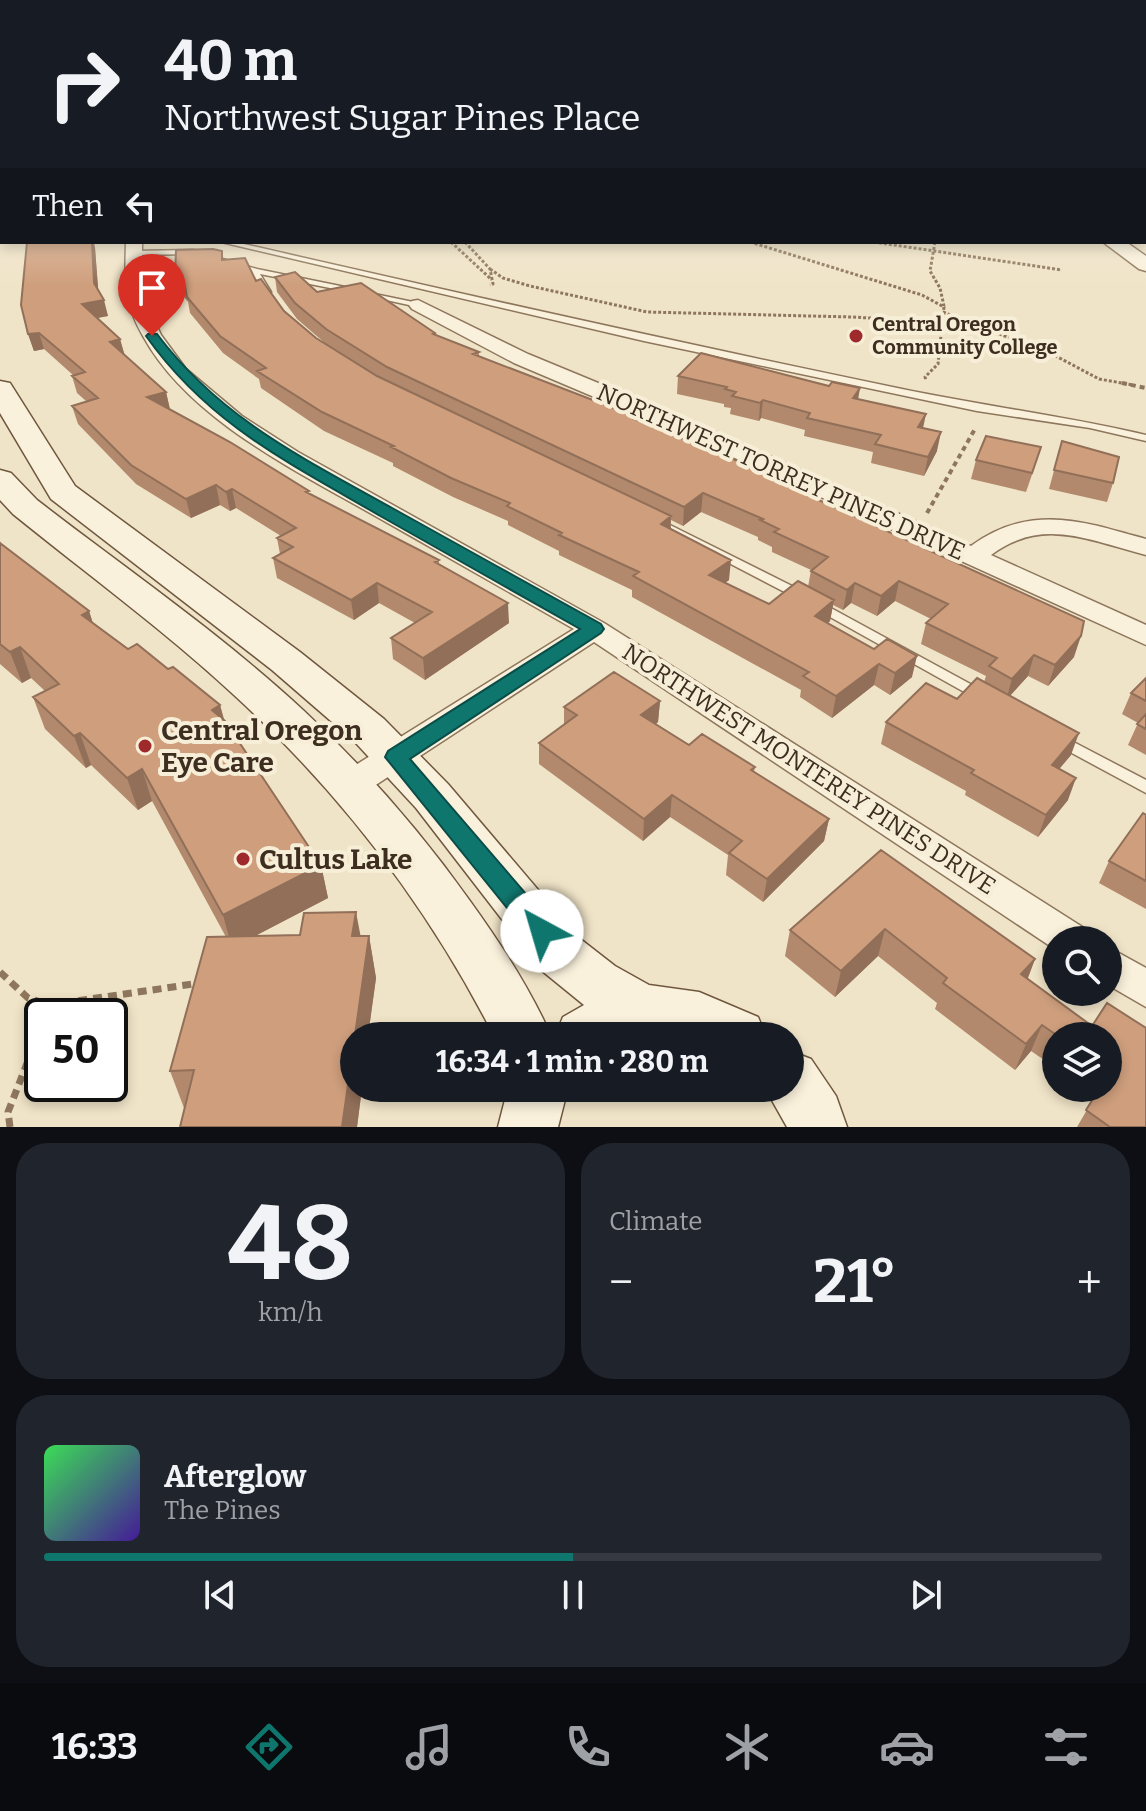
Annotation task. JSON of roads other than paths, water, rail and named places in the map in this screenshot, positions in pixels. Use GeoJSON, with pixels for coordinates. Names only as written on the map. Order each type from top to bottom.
{"type":"FeatureCollection","features":[{"type":"Feature","properties":{"kind":"main road"},"geometry":{"type":"LineString","coordinates":[[0,389],[63,492],[286,661],[369,730],[396,757],[560,954],[596,983],[640,1009]]}},
{"type":"Feature","properties":{"kind":"main road"},"geometry":{"type":"LineString","coordinates":[[0,480],[25,507],[249,685],[350,785],[429,884],[500,990],[511,1022]]}},
{"type":"Feature","properties":{"kind":"main road"},"geometry":{"type":"LineString","coordinates":[[602,1022],[640,1009],[682,1013],[710,1022]]}},
{"type":"Feature","properties":{"kind":"main road"},"geometry":{"type":"LineString","coordinates":[[804,1100],[815,1117],[817,1127]]}},
{"type":"Feature","properties":{"kind":"street"},"geometry":{"type":"LineString","coordinates":[[1116,244],[1146,265]]}},
{"type":"Feature","properties":{"kind":"street","name":"NORTHWEST MONTEREY PINES DRIVE"},"geometry":{"type":"LineString","coordinates":[[134,247],[133,292],[152,336],[179,373],[234,421],[290,457],[594,629],[1050,926]]}},
{"type":"Feature","properties":{"kind":"street","name":"NORTHWEST TORREY PINES DRIVE"},"geometry":{"type":"LineString","coordinates":[[418,305],[460,331],[514,357],[696,431],[1146,636]]}},
{"type":"Feature","properties":{"kind":"street"},"geometry":{"type":"LineString","coordinates":[[973,556],[1008,532],[1029,527],[1074,529],[1146,547]]}},
{"type":"Feature","properties":{"kind":"street"},"geometry":{"type":"LineString","coordinates":[[350,785],[594,629]]}},
{"type":"Feature","properties":{"kind":"street"},"geometry":{"type":"LineString","coordinates":[[1122,973],[1146,989]]}},
{"type":"Feature","properties":{"kind":"lane"},"geometry":{"type":"LineString","coordinates":[[234,244],[644,338],[932,399],[1090,425],[1146,438]]}},
{"type":"Feature","properties":{"kind":"lane"},"geometry":{"type":"LineString","coordinates":[[134,247],[193,252],[243,264],[255,271],[418,305]]}},
{"type":"Feature","properties":{"kind":"lane"},"geometry":{"type":"LineString","coordinates":[[255,271],[277,304]]}},
{"type":"Feature","properties":{"kind":"lane"},"geometry":{"type":"LineString","coordinates":[[643,514],[738,561],[986,699]]}},
{"type":"Feature","properties":{"kind":"lane"},"geometry":{"type":"LineString","coordinates":[[1052,735],[1146,787]]}},
{"type":"Feature","properties":{"kind":"place","name":"Central Oregon Community College"},"geometry":{"type":"Point","coordinates":[856,336]}},
{"type":"Feature","properties":{"kind":"place","name":"Central Oregon Eye Care"},"geometry":{"type":"Point","coordinates":[145,746]}},
{"type":"Feature","properties":{"kind":"place","name":"Cultus Lake"},"geometry":{"type":"Point","coordinates":[243,859]}}]}
